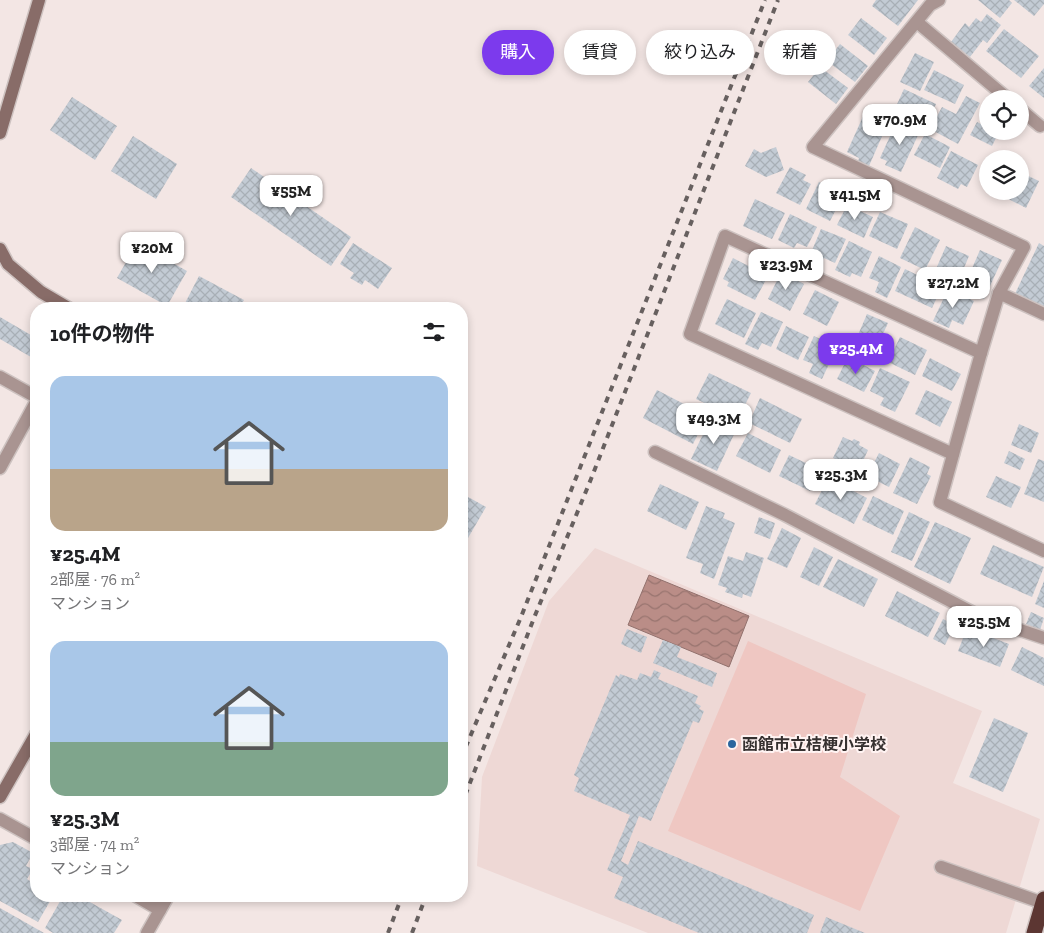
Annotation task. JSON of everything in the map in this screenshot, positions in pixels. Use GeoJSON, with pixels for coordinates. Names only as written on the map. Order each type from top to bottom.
{"type":"FeatureCollection","features":[{"type":"Feature","properties":{"kind":"highway"},"geometry":{"type":"LineString","coordinates":[[1039,925],[1043,901]]}},
{"type":"Feature","properties":{"kind":"street"},"geometry":{"type":"LineString","coordinates":[[0,134],[39,0]]}},
{"type":"Feature","properties":{"kind":"street"},"geometry":{"type":"LineString","coordinates":[[939,0],[930,5],[813,147],[1024,247],[999,293],[940,502],[1044,550]]}},
{"type":"Feature","properties":{"kind":"street"},"geometry":{"type":"LineString","coordinates":[[917,22],[997,90]]}},
{"type":"Feature","properties":{"kind":"street"},"geometry":{"type":"LineString","coordinates":[[1029,117],[1040,126]]}},
{"type":"Feature","properties":{"kind":"street"},"geometry":{"type":"LineString","coordinates":[[953,454],[690,334],[725,236],[981,353]]}},
{"type":"Feature","properties":{"kind":"street"},"geometry":{"type":"LineString","coordinates":[[0,249],[8,264],[41,292],[58,302]]}},
{"type":"Feature","properties":{"kind":"street"},"geometry":{"type":"LineString","coordinates":[[999,293],[1044,314]]}},
{"type":"Feature","properties":{"kind":"street"},"geometry":{"type":"LineString","coordinates":[[0,377],[30,394]]}},
{"type":"Feature","properties":{"kind":"street"},"geometry":{"type":"LineString","coordinates":[[0,468],[30,413]]}},
{"type":"Feature","properties":{"kind":"street"},"geometry":{"type":"LineString","coordinates":[[655,452],[785,515],[982,617],[1044,638]]}},
{"type":"Feature","properties":{"kind":"street"},"geometry":{"type":"LineString","coordinates":[[0,797],[30,744]]}},
{"type":"Feature","properties":{"kind":"street"},"geometry":{"type":"LineString","coordinates":[[0,818],[30,836]]}},
{"type":"Feature","properties":{"kind":"street"},"geometry":{"type":"LineString","coordinates":[[941,867],[1043,901]]}},
{"type":"Feature","properties":{"kind":"street"},"geometry":{"type":"LineString","coordinates":[[146,902],[160,910]]}},
{"type":"Feature","properties":{"kind":"street"},"geometry":{"type":"LineString","coordinates":[[147,933],[165,902]]}},
{"type":"Feature","properties":{"kind":"shaded area","name":"函館市立桔梗小学校"},"geometry":{"type":"Polygon","coordinates":[[[595,548],[982,711],[953,783],[1040,819],[1006,933],[648,933],[477,866],[482,777],[549,601],[595,548]]]}},
{"type":"Feature","properties":{"kind":"shaded area"},"geometry":{"type":"Polygon","coordinates":[[[748,641],[866,694],[840,777],[900,816],[860,911],[668,831],[748,641]]]}},
{"type":"Feature","properties":{"kind":"water"},"geometry":{"type":"Polygon","coordinates":[[[649,575],[749,616],[729,667],[628,625],[649,575]]]}},
{"type":"Feature","properties":{"kind":"building"},"geometry":{"type":"Polygon","coordinates":[[[876,0],[918,0],[898,26],[872,6],[876,0]]]}},
{"type":"Feature","properties":{"kind":"building"},"geometry":{"type":"Polygon","coordinates":[[[978,0],[1009,0],[1012,3],[1000,18],[978,0]]]}},
{"type":"Feature","properties":{"kind":"building"},"geometry":{"type":"Polygon","coordinates":[[[1014,0],[1044,0],[1044,4],[1034,16],[1014,0]]]}},
{"type":"Feature","properties":{"kind":"building"},"geometry":{"type":"Polygon","coordinates":[[[987,14],[1001,25],[987,43],[983,40],[970,57],[951,42],[965,23],[969,27],[976,18],[981,22],[987,14]]]}},
{"type":"Feature","properties":{"kind":"building"},"geometry":{"type":"Polygon","coordinates":[[[861,18],[887,38],[874,55],[848,35],[861,18]]]}},
{"type":"Feature","properties":{"kind":"building"},"geometry":{"type":"Polygon","coordinates":[[[1004,29],[1039,56],[1021,78],[986,51],[1004,29]]]}},
{"type":"Feature","properties":{"kind":"building"},"geometry":{"type":"Polygon","coordinates":[[[840,44],[868,66],[855,82],[836,68],[836,49],[840,44]]]}},
{"type":"Feature","properties":{"kind":"building"},"geometry":{"type":"Polygon","coordinates":[[[915,53],[934,62],[920,91],[900,82],[915,53]]]}},
{"type":"Feature","properties":{"kind":"building"},"geometry":{"type":"Polygon","coordinates":[[[1044,68],[1044,98],[1029,86],[1044,68]]]}},
{"type":"Feature","properties":{"kind":"building"},"geometry":{"type":"Polygon","coordinates":[[[934,70],[964,85],[955,104],[924,90],[934,70]]]}},
{"type":"Feature","properties":{"kind":"building"},"geometry":{"type":"Polygon","coordinates":[[[814,75],[831,75],[848,88],[836,104],[808,82],[814,75]]]}},
{"type":"Feature","properties":{"kind":"building"},"geometry":{"type":"Polygon","coordinates":[[[904,89],[936,104],[925,128],[893,113],[904,89]]]}},
{"type":"Feature","properties":{"kind":"building"},"geometry":{"type":"Polygon","coordinates":[[[966,96],[979,102],[958,144],[930,129],[942,107],[956,114],[966,96]]]}},
{"type":"Feature","properties":{"kind":"building"},"geometry":{"type":"Polygon","coordinates":[[[72,97],[117,126],[95,160],[50,130],[72,97]]]}},
{"type":"Feature","properties":{"kind":"building"},"geometry":{"type":"Polygon","coordinates":[[[865,112],[878,118],[880,114],[890,118],[869,166],[858,161],[859,158],[847,152],[865,112]]]}},
{"type":"Feature","properties":{"kind":"building"},"geometry":{"type":"Polygon","coordinates":[[[897,121],[920,131],[901,172],[885,165],[887,161],[880,158],[897,121]]]}},
{"type":"Feature","properties":{"kind":"building"},"geometry":{"type":"Polygon","coordinates":[[[977,122],[979,123],[979,140],[970,135],[977,122]]]}},
{"type":"Feature","properties":{"kind":"building"},"geometry":{"type":"Polygon","coordinates":[[[925,134],[950,147],[940,168],[914,155],[925,134]]]}},
{"type":"Feature","properties":{"kind":"building"},"geometry":{"type":"Polygon","coordinates":[[[133,136],[177,164],[156,199],[111,171],[133,136]]]}},
{"type":"Feature","properties":{"kind":"building"},"geometry":{"type":"Polygon","coordinates":[[[980,140],[995,140],[992,146],[980,140]]]}},
{"type":"Feature","properties":{"kind":"building"},"geometry":{"type":"Polygon","coordinates":[[[776,147],[784,170],[766,177],[745,166],[754,149],[761,153],[776,147]]]}},
{"type":"Feature","properties":{"kind":"building"},"geometry":{"type":"Polygon","coordinates":[[[951,151],[978,165],[967,187],[961,184],[958,189],[937,178],[951,151]]]}},
{"type":"Feature","properties":{"kind":"building"},"geometry":{"type":"Polygon","coordinates":[[[790,167],[806,175],[803,180],[811,184],[800,205],[776,193],[790,167]]]}},
{"type":"Feature","properties":{"kind":"building"},"geometry":{"type":"Polygon","coordinates":[[[251,168],[351,237],[331,266],[231,197],[251,168]]]}},
{"type":"Feature","properties":{"kind":"building"},"geometry":{"type":"Polygon","coordinates":[[[1029,176],[1039,181],[1026,208],[1010,200],[1029,200],[1029,176]]]}},
{"type":"Feature","properties":{"kind":"building"},"geometry":{"type":"Polygon","coordinates":[[[819,182],[844,194],[830,221],[806,209],[819,182]]]}},
{"type":"Feature","properties":{"kind":"building"},"geometry":{"type":"Polygon","coordinates":[[[755,199],[785,213],[772,239],[743,226],[755,199]]]}},
{"type":"Feature","properties":{"kind":"building"},"geometry":{"type":"Polygon","coordinates":[[[847,205],[873,217],[864,238],[837,225],[847,205]]]}},
{"type":"Feature","properties":{"kind":"building"},"geometry":{"type":"Polygon","coordinates":[[[880,212],[908,224],[897,249],[869,236],[880,212]]]}},
{"type":"Feature","properties":{"kind":"building"},"geometry":{"type":"Polygon","coordinates":[[[790,214],[817,227],[807,247],[797,243],[794,248],[778,240],[790,214]]]}},
{"type":"Feature","properties":{"kind":"building"},"geometry":{"type":"Polygon","coordinates":[[[915,227],[940,240],[925,270],[900,258],[915,227]]]}},
{"type":"Feature","properties":{"kind":"building"},"geometry":{"type":"Polygon","coordinates":[[[821,229],[846,239],[835,263],[824,258],[821,266],[808,260],[821,229]]]}},
{"type":"Feature","properties":{"kind":"building"},"geometry":{"type":"Polygon","coordinates":[[[849,241],[872,252],[861,277],[852,273],[850,277],[835,270],[849,241]]]}},
{"type":"Feature","properties":{"kind":"building"},"geometry":{"type":"Polygon","coordinates":[[[137,243],[187,271],[169,302],[160,302],[117,278],[137,243]]]}},
{"type":"Feature","properties":{"kind":"building"},"geometry":{"type":"Polygon","coordinates":[[[353,243],[392,268],[378,289],[365,280],[362,285],[350,278],[354,273],[340,264],[353,243]]]}},
{"type":"Feature","properties":{"kind":"building"},"geometry":{"type":"Polygon","coordinates":[[[1039,243],[1044,246],[1044,309],[1014,296],[1039,243]]]}},
{"type":"Feature","properties":{"kind":"building"},"geometry":{"type":"Polygon","coordinates":[[[946,246],[969,256],[959,280],[936,269],[946,246]]]}},
{"type":"Feature","properties":{"kind":"building"},"geometry":{"type":"Polygon","coordinates":[[[980,250],[1002,260],[984,299],[963,289],[980,250]]]}},
{"type":"Feature","properties":{"kind":"building"},"geometry":{"type":"Polygon","coordinates":[[[879,256],[901,267],[887,298],[875,292],[879,282],[869,278],[879,256]]]}},
{"type":"Feature","properties":{"kind":"building"},"geometry":{"type":"Polygon","coordinates":[[[733,258],[768,276],[755,300],[727,286],[729,282],[723,279],[733,258]]]}},
{"type":"Feature","properties":{"kind":"building"},"geometry":{"type":"Polygon","coordinates":[[[905,269],[942,287],[932,308],[895,291],[905,269]]]}},
{"type":"Feature","properties":{"kind":"building"},"geometry":{"type":"Polygon","coordinates":[[[781,272],[804,284],[790,311],[768,299],[781,272]]]}},
{"type":"Feature","properties":{"kind":"building"},"geometry":{"type":"Polygon","coordinates":[[[199,276],[244,300],[243,302],[186,302],[199,276]]]}},
{"type":"Feature","properties":{"kind":"building"},"geometry":{"type":"Polygon","coordinates":[[[948,289],[974,301],[963,325],[952,320],[949,328],[933,321],[948,289]]]}},
{"type":"Feature","properties":{"kind":"building"},"geometry":{"type":"Polygon","coordinates":[[[815,290],[839,302],[827,326],[803,314],[815,290]]]}},
{"type":"Feature","properties":{"kind":"building"},"geometry":{"type":"Polygon","coordinates":[[[727,299],[756,313],[744,338],[715,324],[727,299]]]}},
{"type":"Feature","properties":{"kind":"building"},"geometry":{"type":"Polygon","coordinates":[[[761,312],[783,322],[771,347],[762,343],[758,350],[745,344],[761,312]]]}},
{"type":"Feature","properties":{"kind":"building"},"geometry":{"type":"Polygon","coordinates":[[[867,314],[888,323],[875,351],[855,342],[867,314]]]}},
{"type":"Feature","properties":{"kind":"building"},"geometry":{"type":"Polygon","coordinates":[[[0,317],[30,334],[30,356],[0,339],[0,317]]]}},
{"type":"Feature","properties":{"kind":"building"},"geometry":{"type":"Polygon","coordinates":[[[786,326],[809,337],[798,360],[776,349],[786,326]]]}},
{"type":"Feature","properties":{"kind":"building"},"geometry":{"type":"Polygon","coordinates":[[[814,336],[837,347],[822,379],[809,373],[813,364],[803,360],[814,336]]]}},
{"type":"Feature","properties":{"kind":"building"},"geometry":{"type":"Polygon","coordinates":[[[900,337],[927,350],[915,375],[888,362],[900,337]]]}},
{"type":"Feature","properties":{"kind":"building"},"geometry":{"type":"Polygon","coordinates":[[[848,357],[875,371],[864,392],[837,379],[848,357]]]}},
{"type":"Feature","properties":{"kind":"building"},"geometry":{"type":"Polygon","coordinates":[[[930,358],[961,374],[952,391],[922,376],[930,358]]]}},
{"type":"Feature","properties":{"kind":"building"},"geometry":{"type":"Polygon","coordinates":[[[880,368],[910,382],[895,412],[880,405],[884,398],[870,391],[880,368]]]}},
{"type":"Feature","properties":{"kind":"building"},"geometry":{"type":"Polygon","coordinates":[[[709,373],[751,393],[738,419],[696,399],[709,373]]]}},
{"type":"Feature","properties":{"kind":"building"},"geometry":{"type":"Polygon","coordinates":[[[657,390],[707,416],[693,444],[643,418],[657,390]]]}},
{"type":"Feature","properties":{"kind":"building"},"geometry":{"type":"Polygon","coordinates":[[[926,390],[952,402],[940,427],[915,414],[926,390]]]}},
{"type":"Feature","properties":{"kind":"building"},"geometry":{"type":"Polygon","coordinates":[[[760,398],[802,419],[790,443],[749,423],[760,398]]]}},
{"type":"Feature","properties":{"kind":"building"},"geometry":{"type":"Polygon","coordinates":[[[711,418],[736,430],[717,471],[691,459],[711,418]]]}},
{"type":"Feature","properties":{"kind":"building"},"geometry":{"type":"Polygon","coordinates":[[[1019,424],[1039,433],[1031,453],[1011,445],[1019,424]]]}},
{"type":"Feature","properties":{"kind":"building"},"geometry":{"type":"Polygon","coordinates":[[[748,433],[781,450],[770,473],[736,456],[748,433]]]}},
{"type":"Feature","properties":{"kind":"building"},"geometry":{"type":"Polygon","coordinates":[[[843,437],[860,442],[859,445],[868,450],[859,470],[833,458],[843,437]]]}},
{"type":"Feature","properties":{"kind":"building"},"geometry":{"type":"Polygon","coordinates":[[[1009,451],[1025,459],[1020,470],[1004,463],[1009,451]]]}},
{"type":"Feature","properties":{"kind":"building"},"geometry":{"type":"Polygon","coordinates":[[[879,453],[900,464],[889,487],[867,476],[879,453]]]}},
{"type":"Feature","properties":{"kind":"building"},"geometry":{"type":"Polygon","coordinates":[[[789,455],[808,464],[810,460],[822,466],[810,491],[779,476],[789,455]]]}},
{"type":"Feature","properties":{"kind":"building"},"geometry":{"type":"Polygon","coordinates":[[[910,457],[930,467],[927,474],[931,476],[917,504],[893,493],[910,457]]]}},
{"type":"Feature","properties":{"kind":"building"},"geometry":{"type":"Polygon","coordinates":[[[1038,459],[1044,461],[1044,502],[1024,494],[1038,459]]]}},
{"type":"Feature","properties":{"kind":"building"},"geometry":{"type":"Polygon","coordinates":[[[996,476],[1021,487],[1011,508],[986,497],[996,476]]]}},
{"type":"Feature","properties":{"kind":"building"},"geometry":{"type":"Polygon","coordinates":[[[828,478],[867,498],[854,524],[815,504],[828,478]]]}},
{"type":"Feature","properties":{"kind":"building"},"geometry":{"type":"Polygon","coordinates":[[[660,484],[699,502],[686,530],[647,511],[660,484]]]}},
{"type":"Feature","properties":{"kind":"building"},"geometry":{"type":"Polygon","coordinates":[[[873,496],[904,511],[893,535],[862,520],[873,496]]]}},
{"type":"Feature","properties":{"kind":"building"},"geometry":{"type":"Polygon","coordinates":[[[468,497],[486,507],[468,538],[468,497]]]}},
{"type":"Feature","properties":{"kind":"building"},"geometry":{"type":"Polygon","coordinates":[[[706,506],[725,513],[723,518],[735,523],[714,579],[700,573],[703,564],[686,558],[706,506]]]}},
{"type":"Feature","properties":{"kind":"building"},"geometry":{"type":"Polygon","coordinates":[[[909,512],[930,522],[912,561],[891,552],[909,512]]]}},
{"type":"Feature","properties":{"kind":"building"},"geometry":{"type":"Polygon","coordinates":[[[759,517],[775,523],[770,539],[754,533],[759,517]]]}},
{"type":"Feature","properties":{"kind":"building"},"geometry":{"type":"Polygon","coordinates":[[[935,522],[971,538],[950,584],[914,567],[935,522]]]}},
{"type":"Feature","properties":{"kind":"building"},"geometry":{"type":"Polygon","coordinates":[[[782,528],[801,538],[787,568],[767,559],[782,528]]]}},
{"type":"Feature","properties":{"kind":"building"},"geometry":{"type":"Polygon","coordinates":[[[993,545],[1044,567],[1032,597],[980,574],[993,545]]]}},
{"type":"Feature","properties":{"kind":"building"},"geometry":{"type":"Polygon","coordinates":[[[814,547],[833,557],[819,586],[800,577],[814,547]]]}},
{"type":"Feature","properties":{"kind":"building"},"geometry":{"type":"Polygon","coordinates":[[[746,552],[764,558],[751,597],[743,594],[742,598],[725,592],[727,588],[718,585],[728,556],[743,561],[746,552]]]}},
{"type":"Feature","properties":{"kind":"building"},"geometry":{"type":"Polygon","coordinates":[[[838,559],[878,579],[864,607],[823,587],[838,559]]]}},
{"type":"Feature","properties":{"kind":"building"},"geometry":{"type":"Polygon","coordinates":[[[1044,581],[1044,608],[1035,604],[1044,581]]]}},
{"type":"Feature","properties":{"kind":"building"},"geometry":{"type":"Polygon","coordinates":[[[897,591],[940,613],[928,637],[885,616],[897,591]]]}},
{"type":"Feature","properties":{"kind":"building"},"geometry":{"type":"Polygon","coordinates":[[[1031,612],[1044,618],[1040,630],[1026,624],[1031,612]]]}},
{"type":"Feature","properties":{"kind":"building"},"geometry":{"type":"Polygon","coordinates":[[[943,619],[955,625],[945,645],[933,639],[943,619]]]}},
{"type":"Feature","properties":{"kind":"building"},"geometry":{"type":"Polygon","coordinates":[[[967,628],[1009,644],[1000,667],[958,651],[967,628]]]}},
{"type":"Feature","properties":{"kind":"building"},"geometry":{"type":"Polygon","coordinates":[[[627,629],[647,637],[641,653],[621,644],[627,629]]]}},
{"type":"Feature","properties":{"kind":"building"},"geometry":{"type":"Polygon","coordinates":[[[663,640],[681,647],[677,657],[717,673],[712,687],[653,663],[663,640]]]}},
{"type":"Feature","properties":{"kind":"building"},"geometry":{"type":"Polygon","coordinates":[[[1022,647],[1044,658],[1044,686],[1011,670],[1022,647]]]}},
{"type":"Feature","properties":{"kind":"building"},"geometry":{"type":"Polygon","coordinates":[[[654,670],[661,673],[658,679],[698,696],[695,703],[701,706],[699,709],[704,711],[699,723],[693,721],[651,821],[639,816],[621,861],[628,865],[638,841],[814,915],[807,933],[699,933],[614,898],[623,877],[607,870],[630,815],[574,791],[579,778],[574,775],[616,675],[619,677],[620,674],[637,680],[640,673],[651,677],[654,670]]]}},
{"type":"Feature","properties":{"kind":"building"},"geometry":{"type":"Polygon","coordinates":[[[994,718],[1028,733],[1003,792],[969,777],[994,718]]]}},
{"type":"Feature","properties":{"kind":"building"},"geometry":{"type":"Polygon","coordinates":[[[13,842],[30,851],[30,859],[26,866],[30,868],[30,874],[27,879],[30,881],[30,902],[50,902],[38,922],[0,901],[0,845],[13,842]]]}},
{"type":"Feature","properties":{"kind":"building"},"geometry":{"type":"Polygon","coordinates":[[[60,902],[90,902],[122,920],[114,933],[53,933],[45,928],[60,902]]]}},
{"type":"Feature","properties":{"kind":"building"},"geometry":{"type":"Polygon","coordinates":[[[0,908],[44,933],[0,933],[0,908]]]}},
{"type":"Feature","properties":{"kind":"building"},"geometry":{"type":"Polygon","coordinates":[[[826,917],[865,933],[820,933],[826,917]]]}},
{"type":"Feature","properties":{"kind":"railway"},"geometry":{"type":"LineString","coordinates":[[468,742],[521,617],[765,0]]}},
{"type":"Feature","properties":{"kind":"railway"},"geometry":{"type":"LineString","coordinates":[[468,788],[778,0]]}},
{"type":"Feature","properties":{"kind":"railway"},"geometry":{"type":"LineString","coordinates":[[388,933],[400,902]]}},
{"type":"Feature","properties":{"kind":"railway"},"geometry":{"type":"LineString","coordinates":[[412,933],[424,902]]}},
{"type":"Feature","properties":{"kind":"place","name":"函館市立桔梗小学校"},"geometry":{"type":"Point","coordinates":[732,744]}}]}
